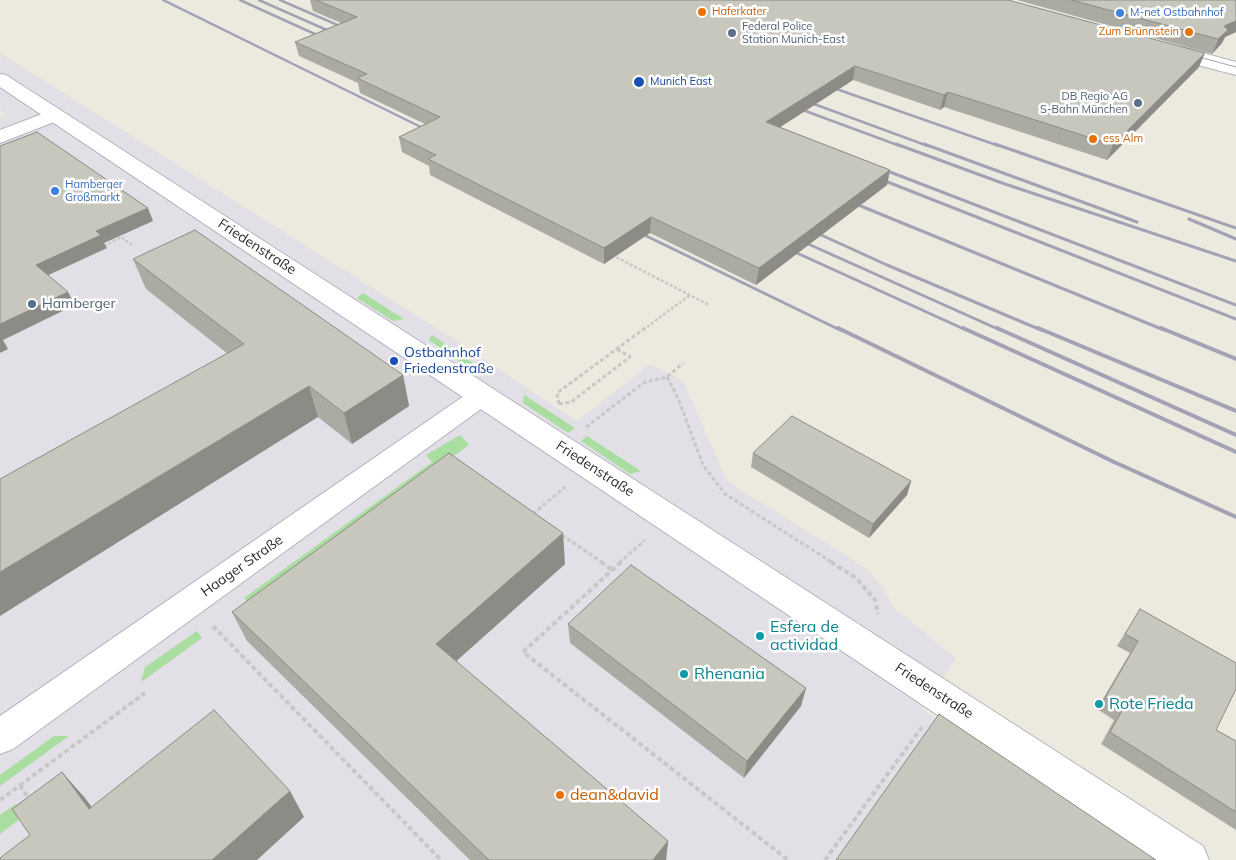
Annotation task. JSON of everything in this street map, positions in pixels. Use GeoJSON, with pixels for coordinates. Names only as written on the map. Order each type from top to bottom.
{"type":"FeatureCollection","features":[{"type":"Feature","properties":{"kind":"street"},"geometry":{"type":"LineString","coordinates":[[1156,42],[1236,57]]}},
{"type":"Feature","properties":{"kind":"street"},"geometry":{"type":"LineString","coordinates":[[1156,42],[1233,74]]}},
{"type":"Feature","properties":{"kind":"street","name":"Friedenstraße"},"geometry":{"type":"LineString","coordinates":[[0,79],[1189,860]]}},
{"type":"Feature","properties":{"kind":"street"},"geometry":{"type":"LineString","coordinates":[[0,137],[56,115]]}},
{"type":"Feature","properties":{"kind":"street","name":"Haager Straße"},"geometry":{"type":"LineString","coordinates":[[0,737],[483,395]]}},
{"type":"Feature","properties":{"kind":"lane"},"geometry":{"type":"LineString","coordinates":[[1156,42],[1236,65]]}},
{"type":"Feature","properties":{"kind":"path"},"geometry":{"type":"LineString","coordinates":[[104,246],[121,238],[134,246]]}},
{"type":"Feature","properties":{"kind":"path"},"geometry":{"type":"LineString","coordinates":[[606,252],[709,305]]}},
{"type":"Feature","properties":{"kind":"path"},"geometry":{"type":"LineString","coordinates":[[559,404],[557,393],[690,295]]}},
{"type":"Feature","properties":{"kind":"path"},"geometry":{"type":"LineString","coordinates":[[571,402],[630,357],[617,349]]}},
{"type":"Feature","properties":{"kind":"path"},"geometry":{"type":"LineString","coordinates":[[584,428],[645,382],[667,377],[683,363]]}},
{"type":"Feature","properties":{"kind":"path"},"geometry":{"type":"LineString","coordinates":[[667,377],[678,398],[703,465],[725,494],[856,578],[875,600]]}},
{"type":"Feature","properties":{"kind":"path"},"geometry":{"type":"LineString","coordinates":[[533,514],[591,466]]}},
{"type":"Feature","properties":{"kind":"path"},"geometry":{"type":"LineString","coordinates":[[525,509],[541,520]]}},
{"type":"Feature","properties":{"kind":"path"},"geometry":{"type":"LineString","coordinates":[[670,518],[523,652],[788,860]]}},
{"type":"Feature","properties":{"kind":"path"},"geometry":{"type":"LineString","coordinates":[[557,531],[612,570]]}},
{"type":"Feature","properties":{"kind":"path"},"geometry":{"type":"LineString","coordinates":[[190,602],[441,860]]}},
{"type":"Feature","properties":{"kind":"path"},"geometry":{"type":"LineString","coordinates":[[0,800],[145,693]]}},
{"type":"Feature","properties":{"kind":"path"},"geometry":{"type":"LineString","coordinates":[[825,860],[944,698]]}},
{"type":"Feature","properties":{"kind":"path"},"geometry":{"type":"LineString","coordinates":[[20,785],[34,806]]}},
{"type":"Feature","properties":{"kind":"shaded area"},"geometry":{"type":"Polygon","coordinates":[[[0,53],[444,333],[577,421],[650,364],[683,381],[726,479],[737,488],[868,571],[883,588],[894,608],[956,658],[922,709],[1146,860],[0,860],[0,118],[7,115],[0,110],[0,53]]]}},
{"type":"Feature","properties":{"kind":"green space"},"geometry":{"type":"Polygon","coordinates":[[[363,293],[404,319],[393,321],[357,298],[363,293]]]}},
{"type":"Feature","properties":{"kind":"green space"},"geometry":{"type":"Polygon","coordinates":[[[432,335],[483,370],[471,370],[429,340],[432,335]]]}},
{"type":"Feature","properties":{"kind":"green space"},"geometry":{"type":"Polygon","coordinates":[[[524,395],[575,428],[568,433],[523,403],[524,395]]]}},
{"type":"Feature","properties":{"kind":"green space"},"geometry":{"type":"Polygon","coordinates":[[[460,435],[469,445],[250,604],[244,598],[432,462],[426,455],[460,435]]]}},
{"type":"Feature","properties":{"kind":"green space"},"geometry":{"type":"Polygon","coordinates":[[[587,436],[641,471],[630,474],[581,441],[587,436]]]}},
{"type":"Feature","properties":{"kind":"green space"},"geometry":{"type":"Polygon","coordinates":[[[197,631],[202,638],[141,682],[145,667],[197,631]]]}},
{"type":"Feature","properties":{"kind":"green space"},"geometry":{"type":"Polygon","coordinates":[[[54,736],[69,736],[0,786],[0,775],[54,736]]]}},
{"type":"Feature","properties":{"kind":"green space"},"geometry":{"type":"Polygon","coordinates":[[[16,804],[24,816],[0,834],[0,815],[16,804]]]}},
{"type":"Feature","properties":{"kind":"building"},"geometry":{"type":"Polygon","coordinates":[[[316,0],[1008,0],[1205,53],[1113,145],[948,92],[944,95],[855,66],[766,122],[890,170],[759,268],[651,217],[604,248],[428,159],[436,155],[399,137],[440,117],[357,78],[367,74],[295,42],[357,17],[316,0]]]}},
{"type":"Feature","properties":{"kind":"building"},"geometry":{"type":"Polygon","coordinates":[[[1071,0],[1236,0],[1236,21],[1224,26],[1228,30],[1218,39],[1071,0]]]}},
{"type":"Feature","properties":{"kind":"building","name":"Hamberger Großmarkt"},"geometry":{"type":"Polygon","coordinates":[[[37,132],[148,208],[96,231],[101,235],[36,265],[68,292],[0,324],[0,146],[37,132]]]}},
{"type":"Feature","properties":{"kind":"building"},"geometry":{"type":"Polygon","coordinates":[[[195,230],[403,375],[344,413],[309,386],[0,572],[0,479],[244,344],[133,259],[195,230]]]}},
{"type":"Feature","properties":{"kind":"building"},"geometry":{"type":"Polygon","coordinates":[[[792,416],[911,481],[873,524],[753,453],[792,416]]]}},
{"type":"Feature","properties":{"kind":"building"},"geometry":{"type":"Polygon","coordinates":[[[449,453],[563,533],[436,644],[668,841],[653,860],[489,860],[232,612],[449,453]]]}},
{"type":"Feature","properties":{"kind":"building","name":"Rhenania"},"geometry":{"type":"Polygon","coordinates":[[[631,565],[806,688],[747,761],[568,624],[631,565]]]}},
{"type":"Feature","properties":{"kind":"building"},"geometry":{"type":"Polygon","coordinates":[[[1140,609],[1236,663],[1236,689],[1216,730],[1236,741],[1236,812],[1110,732],[1123,709],[1105,698],[1138,641],[1125,634],[1140,609]]]}},
{"type":"Feature","properties":{"kind":"building"},"geometry":{"type":"Polygon","coordinates":[[[214,710],[290,791],[212,860],[0,860],[0,858],[30,835],[12,809],[62,772],[89,809],[214,710]]]}},
{"type":"Feature","properties":{"kind":"building"},"geometry":{"type":"Polygon","coordinates":[[[939,714],[1156,860],[836,860],[939,714]]]}},
{"type":"Feature","properties":{"kind":"tram line"},"geometry":{"type":"LineString","coordinates":[[1188,54],[1236,67]]}},
{"type":"Feature","properties":{"kind":"railway"},"geometry":{"type":"LineString","coordinates":[[163,0],[433,133]]}},
{"type":"Feature","properties":{"kind":"railway"},"geometry":{"type":"LineString","coordinates":[[240,0],[328,40]]}},
{"type":"Feature","properties":{"kind":"railway"},"geometry":{"type":"LineString","coordinates":[[259,0],[338,35]]}},
{"type":"Feature","properties":{"kind":"railway"},"geometry":{"type":"LineString","coordinates":[[280,0],[349,30]]}},
{"type":"Feature","properties":{"kind":"railway"},"geometry":{"type":"LineString","coordinates":[[825,85],[999,146]]}},
{"type":"Feature","properties":{"kind":"railway"},"geometry":{"type":"LineString","coordinates":[[803,100],[928,146]]}},
{"type":"Feature","properties":{"kind":"railway"},"geometry":{"type":"LineString","coordinates":[[792,106],[900,146]]}},
{"type":"Feature","properties":{"kind":"railway"},"geometry":{"type":"LineString","coordinates":[[896,144],[1002,183],[1236,261]]}},
{"type":"Feature","properties":{"kind":"railway"},"geometry":{"type":"LineString","coordinates":[[924,144],[1137,222]]}},
{"type":"Feature","properties":{"kind":"railway"},"geometry":{"type":"LineString","coordinates":[[995,144],[1236,228]]}},
{"type":"Feature","properties":{"kind":"railway"},"geometry":{"type":"LineString","coordinates":[[877,167],[1236,305]]}},
{"type":"Feature","properties":{"kind":"railway"},"geometry":{"type":"LineString","coordinates":[[875,177],[1236,319]]}},
{"type":"Feature","properties":{"kind":"railway"},"geometry":{"type":"LineString","coordinates":[[846,200],[1164,330]]}},
{"type":"Feature","properties":{"kind":"railway"},"geometry":{"type":"LineString","coordinates":[[1189,219],[1236,239]]}},
{"type":"Feature","properties":{"kind":"railway"},"geometry":{"type":"LineString","coordinates":[[808,229],[887,265],[1041,330]]}},
{"type":"Feature","properties":{"kind":"railway"},"geometry":{"type":"LineString","coordinates":[[634,230],[840,330]]}},
{"type":"Feature","properties":{"kind":"railway"},"geometry":{"type":"LineString","coordinates":[[797,239],[1000,330]]}},
{"type":"Feature","properties":{"kind":"railway"},"geometry":{"type":"LineString","coordinates":[[786,248],[966,330]]}},
{"type":"Feature","properties":{"kind":"railway"},"geometry":{"type":"LineString","coordinates":[[838,328],[1114,462],[1236,517]]}},
{"type":"Feature","properties":{"kind":"railway"},"geometry":{"type":"LineString","coordinates":[[963,328],[1236,452]]}},
{"type":"Feature","properties":{"kind":"railway"},"geometry":{"type":"LineString","coordinates":[[997,328],[1236,435]]}},
{"type":"Feature","properties":{"kind":"railway"},"geometry":{"type":"LineString","coordinates":[[1038,328],[1236,411]]}},
{"type":"Feature","properties":{"kind":"railway"},"geometry":{"type":"LineString","coordinates":[[1161,328],[1236,359]]}},
{"type":"Feature","properties":{"kind":"place","name":"Haferkater"},"geometry":{"type":"Point","coordinates":[702,12]}},
{"type":"Feature","properties":{"kind":"place","name":"M-net Ostbahnhof"},"geometry":{"type":"Point","coordinates":[1120,13]}},
{"type":"Feature","properties":{"kind":"place","name":"Zum Brünnstein"},"geometry":{"type":"Point","coordinates":[1189,32]}},
{"type":"Feature","properties":{"kind":"place","name":"Federal Police Station Munich-East"},"geometry":{"type":"Point","coordinates":[732,33]}},
{"type":"Feature","properties":{"kind":"place","name":"Munich East"},"geometry":{"type":"Point","coordinates":[639,82]}},
{"type":"Feature","properties":{"kind":"place","name":"DB Regio AG S-Bahn München"},"geometry":{"type":"Point","coordinates":[1138,103]}},
{"type":"Feature","properties":{"kind":"place","name":"ess Alm"},"geometry":{"type":"Point","coordinates":[1093,139]}},
{"type":"Feature","properties":{"kind":"place","name":"Hamberger Großmarkt"},"geometry":{"type":"Point","coordinates":[55,191]}},
{"type":"Feature","properties":{"kind":"place","name":"Hamberger"},"geometry":{"type":"Point","coordinates":[32,304]}},
{"type":"Feature","properties":{"kind":"place","name":"Ostbahnhof Friedenstraße"},"geometry":{"type":"Point","coordinates":[394,361]}},
{"type":"Feature","properties":{"kind":"place","name":"Esfera de actividad"},"geometry":{"type":"Point","coordinates":[760,636]}},
{"type":"Feature","properties":{"kind":"place","name":"Rhenania"},"geometry":{"type":"Point","coordinates":[684,674]}},
{"type":"Feature","properties":{"kind":"place","name":"Rote Frieda"},"geometry":{"type":"Point","coordinates":[1099,704]}},
{"type":"Feature","properties":{"kind":"place","name":"dean&david"},"geometry":{"type":"Point","coordinates":[560,795]}}]}
